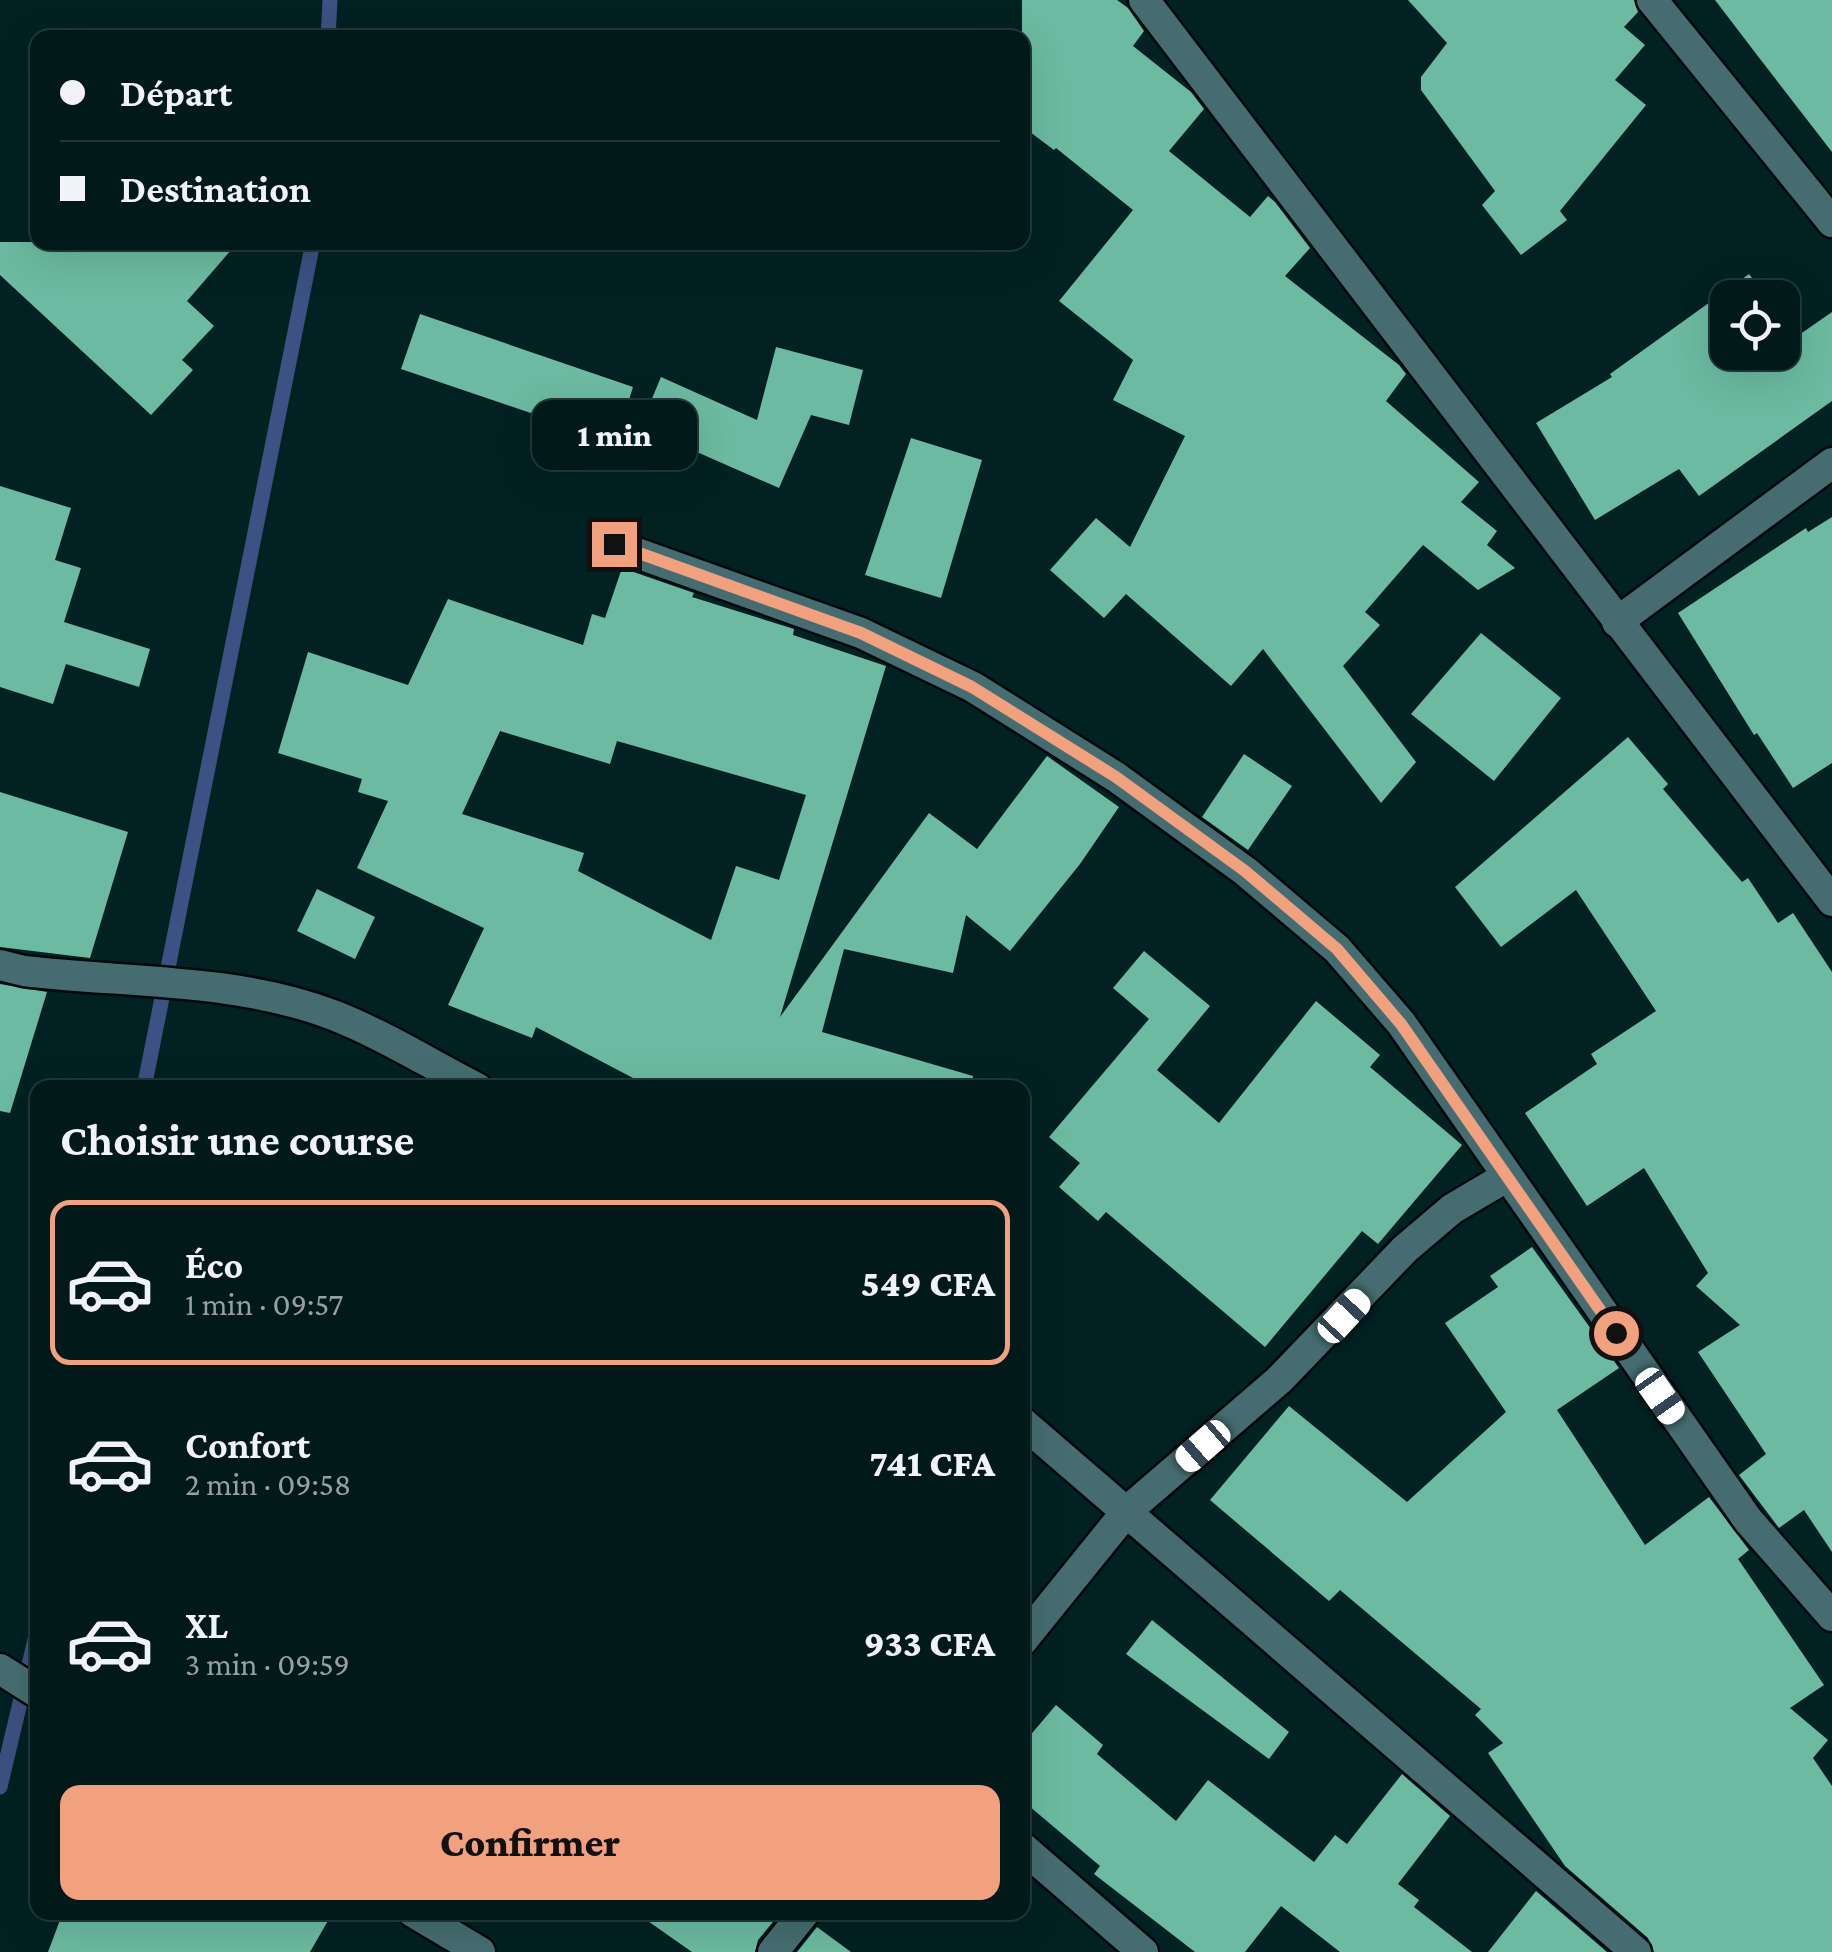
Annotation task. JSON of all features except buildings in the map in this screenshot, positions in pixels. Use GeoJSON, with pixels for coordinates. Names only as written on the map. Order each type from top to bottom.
{"type":"FeatureCollection","features":[{"type":"Feature","properties":{"kind":"street"},"geometry":{"type":"LineString","coordinates":[[1144,0],[1832,901]]}},
{"type":"Feature","properties":{"kind":"street"},"geometry":{"type":"LineString","coordinates":[[1652,0],[1832,222]]}},
{"type":"Feature","properties":{"kind":"street"},"geometry":{"type":"LineString","coordinates":[[1617,622],[1832,463]]}},
{"type":"Feature","properties":{"kind":"street"},"geometry":{"type":"LineString","coordinates":[[614,544],[861,633],[972,687],[1116,777],[1245,871],[1337,949],[1401,1024],[1748,1520],[1832,1616]]}},
{"type":"Feature","properties":{"kind":"street"},"geometry":{"type":"LineString","coordinates":[[0,965],[24,971],[204,987],[264,997],[333,1015],[461,1080]]}},
{"type":"Feature","properties":{"kind":"street"},"geometry":{"type":"LineString","coordinates":[[1030,1631],[1127,1511],[1279,1380],[1406,1250],[1452,1209],[1506,1177]]}},
{"type":"Feature","properties":{"kind":"street"},"geometry":{"type":"LineString","coordinates":[[1030,1429],[1636,1952]]}},
{"type":"Feature","properties":{"kind":"street"},"geometry":{"type":"LineString","coordinates":[[0,1669],[30,1688]]}},
{"type":"Feature","properties":{"kind":"street"},"geometry":{"type":"LineString","coordinates":[[1030,1854],[1142,1952]]}},
{"type":"Feature","properties":{"kind":"street"},"geometry":{"type":"LineString","coordinates":[[426,1920],[480,1952]]}},
{"type":"Feature","properties":{"kind":"street"},"geometry":{"type":"LineString","coordinates":[[773,1952],[799,1920]]}},
{"type":"Feature","properties":{"kind":"waterway"},"geometry":{"type":"LineString","coordinates":[[328,30],[330,0]]}},
{"type":"Feature","properties":{"kind":"waterway"},"geometry":{"type":"LineString","coordinates":[[146,1080],[311,250]]}},
{"type":"Feature","properties":{"kind":"waterway"},"geometry":{"type":"LineString","coordinates":[[0,1787],[30,1661]]}},
{"type":"Feature","properties":{"kind":"route"},"geometry":{"type":"LineString","coordinates":[[614,544],[861,633],[972,687],[1116,777],[1245,871],[1337,949],[1401,1024],[1616,1333]]}}]}
